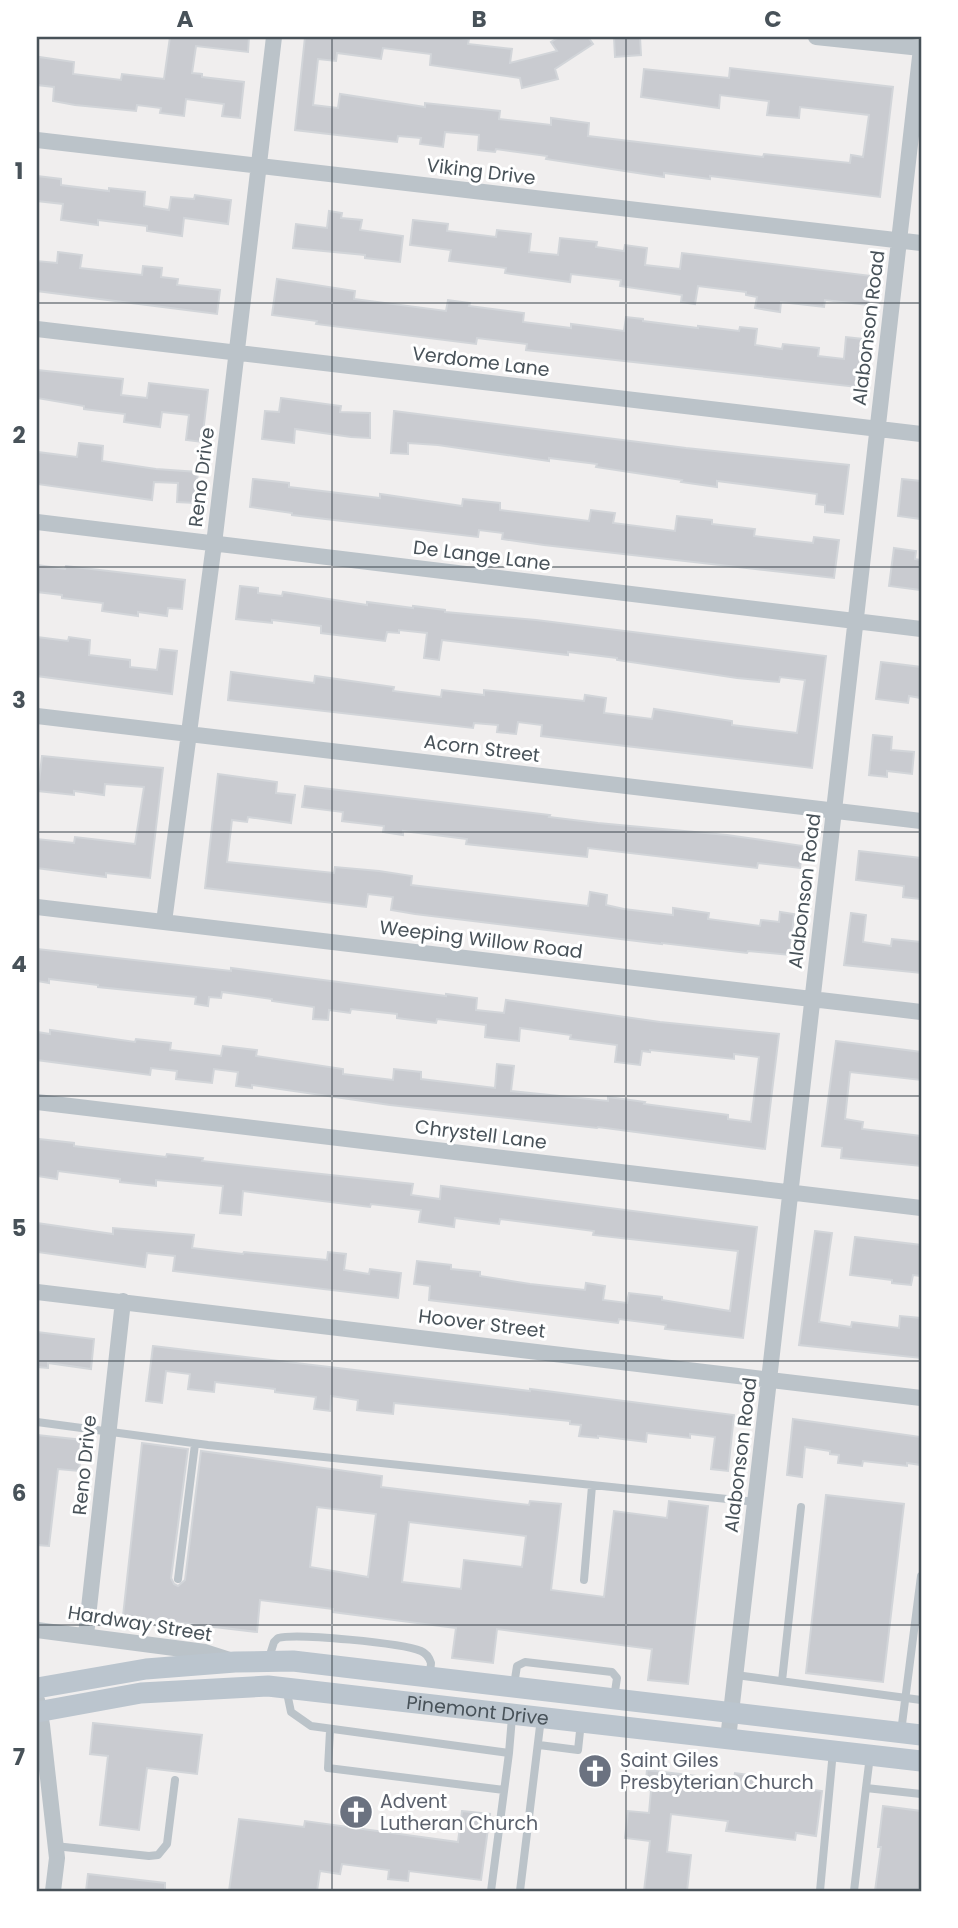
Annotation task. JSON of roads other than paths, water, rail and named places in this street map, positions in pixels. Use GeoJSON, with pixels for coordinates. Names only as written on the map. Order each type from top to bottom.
{"type":"FeatureCollection","features":[{"type":"Feature","properties":{"kind":"main road","name":"Pinemont Drive"},"geometry":{"type":"LineString","coordinates":[[37,1688],[146,1669],[235,1662],[293,1661],[911,1733]]}},
{"type":"Feature","properties":{"kind":"main road"},"geometry":{"type":"LineString","coordinates":[[268,1662],[277,1687]]}},
{"type":"Feature","properties":{"kind":"main road","name":"Pinemont Drive"},"geometry":{"type":"LineString","coordinates":[[38,1708],[141,1693],[277,1687],[921,1762]]}},
{"type":"Feature","properties":{"kind":"main road"},"geometry":{"type":"LineString","coordinates":[[512,1714],[514,1687]]}},
{"type":"Feature","properties":{"kind":"street","name":"Reno Drive"},"geometry":{"type":"LineString","coordinates":[[164,922],[238,353],[257,166],[274,37]]}},
{"type":"Feature","properties":{"kind":"street"},"geometry":{"type":"LineString","coordinates":[[816,37],[921,48]]}},
{"type":"Feature","properties":{"kind":"street","name":"Alabonson Road"},"geometry":{"type":"LineString","coordinates":[[728,1739],[921,48]]}},
{"type":"Feature","properties":{"kind":"street","name":"Viking Drive"},"geometry":{"type":"LineString","coordinates":[[37,140],[921,243]]}},
{"type":"Feature","properties":{"kind":"street","name":"Verdome Lane"},"geometry":{"type":"LineString","coordinates":[[37,329],[921,434]]}},
{"type":"Feature","properties":{"kind":"street","name":"De Lange Lane"},"geometry":{"type":"LineString","coordinates":[[37,522],[921,629]]}},
{"type":"Feature","properties":{"kind":"street","name":"Acorn Street"},"geometry":{"type":"LineString","coordinates":[[37,716],[921,821]]}},
{"type":"Feature","properties":{"kind":"street","name":"Weeping Willow Road"},"geometry":{"type":"LineString","coordinates":[[37,907],[921,1012]]}},
{"type":"Feature","properties":{"kind":"street","name":"Chrystell Lane"},"geometry":{"type":"LineString","coordinates":[[37,1102],[921,1208]]}},
{"type":"Feature","properties":{"kind":"street","name":"Hoover Street"},"geometry":{"type":"LineString","coordinates":[[37,1292],[921,1398]]}},
{"type":"Feature","properties":{"kind":"street","name":"Reno Drive"},"geometry":{"type":"LineString","coordinates":[[86,1635],[123,1301]]}},
{"type":"Feature","properties":{"kind":"street","name":"Hardway Street"},"geometry":{"type":"LineString","coordinates":[[37,1630],[205,1652],[235,1662]]}},
{"type":"Feature","properties":{"kind":"street"},"geometry":{"type":"LineString","coordinates":[[38,1708],[43,1784],[57,1858],[53,1891]]}},
{"type":"Feature","properties":{"kind":"lane"},"geometry":{"type":"LineString","coordinates":[[37,1422],[195,1444],[756,1502]]}},
{"type":"Feature","properties":{"kind":"lane"},"geometry":{"type":"LineString","coordinates":[[178,1579],[195,1444]]}},
{"type":"Feature","properties":{"kind":"lane"},"geometry":{"type":"LineString","coordinates":[[584,1580],[592,1486]]}},
{"type":"Feature","properties":{"kind":"lane"},"geometry":{"type":"LineString","coordinates":[[782,1681],[801,1507]]}},
{"type":"Feature","properties":{"kind":"lane"},"geometry":{"type":"LineString","coordinates":[[911,1733],[906,1698],[921,1576]]}},
{"type":"Feature","properties":{"kind":"lane"},"geometry":{"type":"LineString","coordinates":[[736,1675],[921,1700]]}},
{"type":"Feature","properties":{"kind":"lane"},"geometry":{"type":"LineString","coordinates":[[277,1687],[291,1712],[311,1727],[509,1754]]}},
{"type":"Feature","properties":{"kind":"lane"},"geometry":{"type":"LineString","coordinates":[[491,1891],[512,1714]]}},
{"type":"Feature","properties":{"kind":"lane"},"geometry":{"type":"LineString","coordinates":[[520,1891],[541,1717]]}},
{"type":"Feature","properties":{"kind":"lane"},"geometry":{"type":"LineString","coordinates":[[539,1745],[578,1750],[581,1722]]}},
{"type":"Feature","properties":{"kind":"lane"},"geometry":{"type":"LineString","coordinates":[[330,1731],[328,1769],[505,1790]]}},
{"type":"Feature","properties":{"kind":"lane"},"geometry":{"type":"LineString","coordinates":[[820,1891],[833,1751]]}},
{"type":"Feature","properties":{"kind":"lane"},"geometry":{"type":"LineString","coordinates":[[854,1891],[870,1756]]}},
{"type":"Feature","properties":{"kind":"lane"},"geometry":{"type":"LineString","coordinates":[[55,1846],[158,1855],[167,1844],[175,1780]]}},
{"type":"Feature","properties":{"kind":"lane"},"geometry":{"type":"LineString","coordinates":[[866,1788],[921,1794]]}},
{"type":"Feature","properties":{"kind":"place","name":"Saint Giles Presbyterian Church"},"geometry":{"type":"Point","coordinates":[595,1771]}},
{"type":"Feature","properties":{"kind":"place","name":"Advent Lutheran Church"},"geometry":{"type":"Point","coordinates":[356,1812]}}]}
